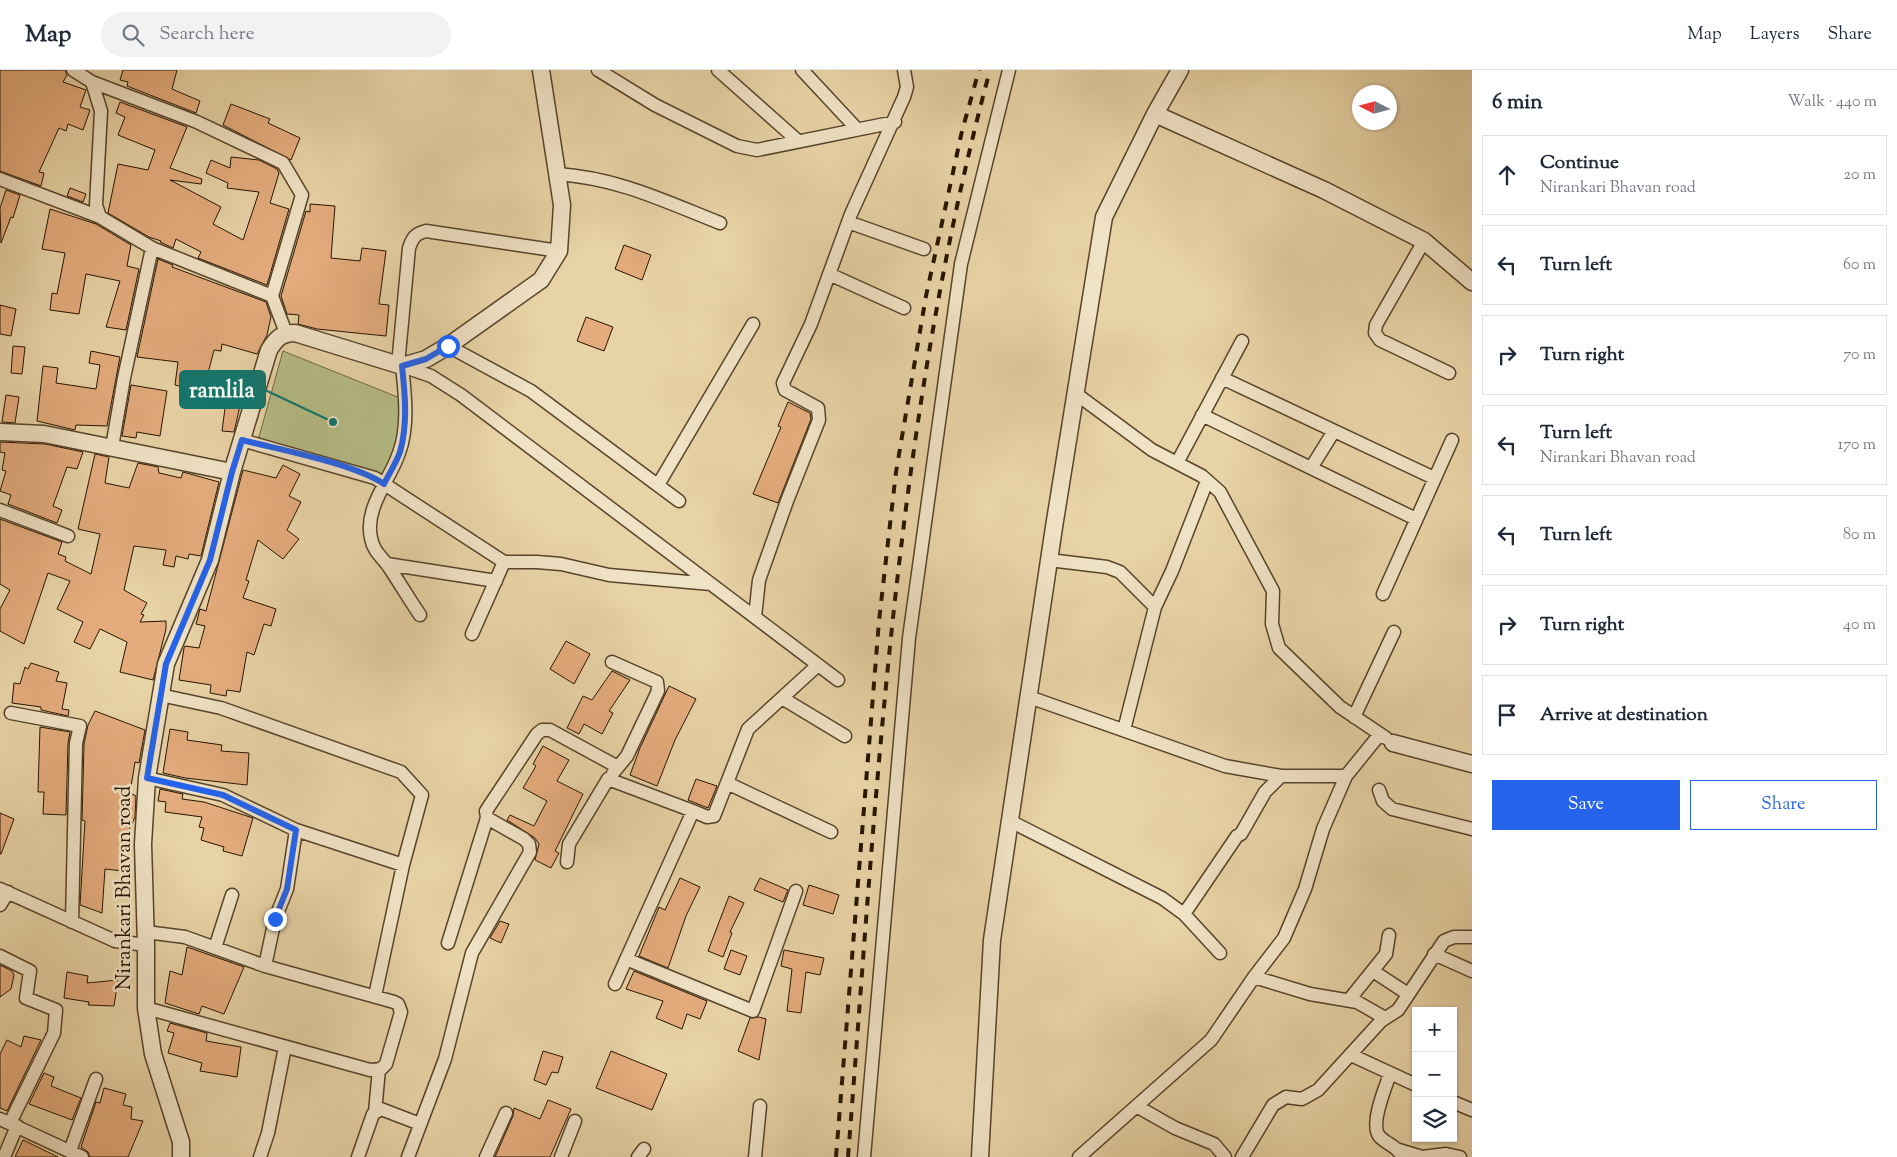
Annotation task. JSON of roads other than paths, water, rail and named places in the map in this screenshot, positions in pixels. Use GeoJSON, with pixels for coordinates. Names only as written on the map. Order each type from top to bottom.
{"type":"FeatureCollection","features":[{"type":"Feature","properties":{"kind":"street"},"geometry":{"type":"LineString","coordinates":[[73,70],[92,82],[197,122],[283,163],[302,195],[272,296],[286,333],[295,333],[431,376],[461,395],[838,680]]}},
{"type":"Feature","properties":{"kind":"street"},"geometry":{"type":"LineString","coordinates":[[400,365],[426,359],[448,346],[541,280],[559,251],[562,205],[541,70]]}},
{"type":"Feature","properties":{"kind":"street"},"geometry":{"type":"LineString","coordinates":[[598,70],[655,105],[738,146],[757,150],[894,122]]}},
{"type":"Feature","properties":{"kind":"street"},"geometry":{"type":"LineString","coordinates":[[718,70],[798,142]]}},
{"type":"Feature","properties":{"kind":"street"},"geometry":{"type":"LineString","coordinates":[[802,70],[858,129]]}},
{"type":"Feature","properties":{"kind":"street"},"geometry":{"type":"LineString","coordinates":[[755,617],[759,580],[786,501],[820,420],[818,408],[785,390],[783,383],[811,324],[848,222],[894,122],[906,87],[904,70]]}},
{"type":"Feature","properties":{"kind":"street"},"geometry":{"type":"LineString","coordinates":[[864,1157],[909,638],[961,264],[1010,70]]}},
{"type":"Feature","properties":{"kind":"street"},"geometry":{"type":"LineString","coordinates":[[980,1157],[992,940],[1049,560],[1104,217],[1155,114],[1180,70]]}},
{"type":"Feature","properties":{"kind":"street"},"geometry":{"type":"LineString","coordinates":[[92,82],[101,111],[96,206],[100,217]]}},
{"type":"Feature","properties":{"kind":"street"},"geometry":{"type":"LineString","coordinates":[[1155,114],[1324,190],[1424,241],[1472,282]]}},
{"type":"Feature","properties":{"kind":"street"},"geometry":{"type":"LineString","coordinates":[[556,174],[589,176],[629,186],[720,223]]}},
{"type":"Feature","properties":{"kind":"street"},"geometry":{"type":"LineString","coordinates":[[0,179],[100,217],[152,248],[272,296]]}},
{"type":"Feature","properties":{"kind":"street"},"geometry":{"type":"LineString","coordinates":[[848,222],[924,249]]}},
{"type":"Feature","properties":{"kind":"street"},"geometry":{"type":"LineString","coordinates":[[420,615],[387,564],[378,556],[370,538],[370,521],[384,484],[400,453],[403,433],[406,400],[400,365],[409,248],[413,238],[426,231],[559,251]]}},
{"type":"Feature","properties":{"kind":"street"},"geometry":{"type":"LineString","coordinates":[[1424,241],[1376,325],[1375,333],[1380,340],[1449,373]]}},
{"type":"Feature","properties":{"kind":"street"},"geometry":{"type":"LineString","coordinates":[[112,447],[124,378],[152,248]]}},
{"type":"Feature","properties":{"kind":"street"},"geometry":{"type":"LineString","coordinates":[[829,274],[904,308]]}},
{"type":"Feature","properties":{"kind":"street"},"geometry":{"type":"LineString","coordinates":[[658,485],[753,324]]}},
{"type":"Feature","properties":{"kind":"street","name":"Nirankari Bhavan road"},"geometry":{"type":"LineString","coordinates":[[182,1157],[180,1142],[152,1054],[146,1008],[143,844],[147,778],[166,664],[210,560],[232,472],[269,350],[278,337],[286,333]]}},
{"type":"Feature","properties":{"kind":"street"},"geometry":{"type":"LineString","coordinates":[[1177,463],[1242,340]]}},
{"type":"Feature","properties":{"kind":"street"},"geometry":{"type":"LineString","coordinates":[[448,346],[531,391],[679,500]]}},
{"type":"Feature","properties":{"kind":"street"},"geometry":{"type":"LineString","coordinates":[[1222,378],[1434,478]]}},
{"type":"Feature","properties":{"kind":"street"},"geometry":{"type":"LineString","coordinates":[[1075,393],[1152,450],[1208,481],[1220,492],[1273,591],[1272,624],[1280,648],[1340,706],[1386,738],[1472,764]]}},
{"type":"Feature","properties":{"kind":"street"},"geometry":{"type":"LineString","coordinates":[[1202,416],[1416,519]]}},
{"type":"Feature","properties":{"kind":"street"},"geometry":{"type":"LineString","coordinates":[[1311,468],[1334,431]]}},
{"type":"Feature","properties":{"kind":"street"},"geometry":{"type":"LineString","coordinates":[[0,432],[44,434],[232,472]]}},
{"type":"Feature","properties":{"kind":"street"},"geometry":{"type":"LineString","coordinates":[[242,440],[326,462],[374,478],[504,562],[562,564],[609,575],[711,584]]}},
{"type":"Feature","properties":{"kind":"street"},"geometry":{"type":"LineString","coordinates":[[1383,594],[1452,440]]}},
{"type":"Feature","properties":{"kind":"street"},"geometry":{"type":"LineString","coordinates":[[1124,730],[1155,607],[1172,571],[1208,481]]}},
{"type":"Feature","properties":{"kind":"street"},"geometry":{"type":"LineString","coordinates":[[0,510],[68,536]]}},
{"type":"Feature","properties":{"kind":"street"},"geometry":{"type":"LineString","coordinates":[[1049,560],[1107,567],[1120,572],[1155,607]]}},
{"type":"Feature","properties":{"kind":"street"},"geometry":{"type":"LineString","coordinates":[[472,634],[504,562]]}},
{"type":"Feature","properties":{"kind":"street"},"geometry":{"type":"LineString","coordinates":[[387,564],[496,581]]}},
{"type":"Feature","properties":{"kind":"street"},"geometry":{"type":"LineString","coordinates":[[1354,717],[1394,632]]}},
{"type":"Feature","properties":{"kind":"street"},"geometry":{"type":"LineString","coordinates":[[567,862],[569,844],[608,779],[627,756],[658,691],[659,686],[656,682],[612,662]]}},
{"type":"Feature","properties":{"kind":"street"},"geometry":{"type":"LineString","coordinates":[[608,779],[707,817],[714,816],[748,729],[818,665]]}},
{"type":"Feature","properties":{"kind":"street"},"geometry":{"type":"LineString","coordinates":[[160,695],[221,708],[401,772],[422,795],[403,865],[375,996]]}},
{"type":"Feature","properties":{"kind":"street"},"geometry":{"type":"LineString","coordinates":[[1028,697],[1225,766],[1281,776],[1346,776]]}},
{"type":"Feature","properties":{"kind":"street"},"geometry":{"type":"LineString","coordinates":[[782,698],[845,736]]}},
{"type":"Feature","properties":{"kind":"street"},"geometry":{"type":"LineString","coordinates":[[11,713],[80,726],[76,743],[72,922]]}},
{"type":"Feature","properties":{"kind":"street"},"geometry":{"type":"LineString","coordinates":[[448,943],[487,818],[486,811],[537,734],[542,730],[550,730],[618,767]]}},
{"type":"Feature","properties":{"kind":"street"},"geometry":{"type":"LineString","coordinates":[[1079,1157],[1212,1040],[1254,977],[1284,938],[1305,889],[1323,829],[1346,776],[1386,738]]}},
{"type":"Feature","properties":{"kind":"street"},"geometry":{"type":"LineString","coordinates":[[1184,914],[1237,836],[1241,834],[1265,792],[1281,776]]}},
{"type":"Feature","properties":{"kind":"street"},"geometry":{"type":"LineString","coordinates":[[147,778],[223,795],[296,830],[403,865]]}},
{"type":"Feature","properties":{"kind":"street"},"geometry":{"type":"LineString","coordinates":[[727,783],[831,832]]}},
{"type":"Feature","properties":{"kind":"street"},"geometry":{"type":"LineString","coordinates":[[1379,790],[1383,801],[1392,809],[1472,829]]}},
{"type":"Feature","properties":{"kind":"street"},"geometry":{"type":"LineString","coordinates":[[615,984],[693,812]]}},
{"type":"Feature","properties":{"kind":"street"},"geometry":{"type":"LineString","coordinates":[[408,1157],[445,1059],[472,953],[530,852],[529,844],[524,839],[487,818]]}},
{"type":"Feature","properties":{"kind":"street"},"geometry":{"type":"LineString","coordinates":[[1010,821],[1162,898],[1184,914],[1220,953]]}},
{"type":"Feature","properties":{"kind":"street"},"geometry":{"type":"LineString","coordinates":[[265,966],[275,919],[287,889],[296,830]]}},
{"type":"Feature","properties":{"kind":"street"},"geometry":{"type":"LineString","coordinates":[[0,905],[4,890],[115,941],[185,937],[265,966],[375,996],[398,1004],[401,1012],[386,1064],[379,1069],[370,1070],[146,1008]]}},
{"type":"Feature","properties":{"kind":"street"},"geometry":{"type":"LineString","coordinates":[[626,959],[753,1011],[796,891]]}},
{"type":"Feature","properties":{"kind":"street"},"geometry":{"type":"LineString","coordinates":[[215,948],[232,895]]}},
{"type":"Feature","properties":{"kind":"street"},"geometry":{"type":"LineString","coordinates":[[1349,1000],[1386,954],[1389,935]]}},
{"type":"Feature","properties":{"kind":"street"},"geometry":{"type":"LineString","coordinates":[[1242,1157],[1273,1104],[1286,1097],[1302,1099],[1311,1095],[1385,1018],[1398,1010],[1444,941],[1450,937],[1472,937]]}},
{"type":"Feature","properties":{"kind":"street"},"geometry":{"type":"LineString","coordinates":[[1434,954],[1472,971]]}},
{"type":"Feature","properties":{"kind":"street"},"geometry":{"type":"LineString","coordinates":[[0,956],[30,971],[26,998],[56,1010],[54,1033],[9,1123],[4,1157]]}},
{"type":"Feature","properties":{"kind":"street"},"geometry":{"type":"LineString","coordinates":[[1373,971],[1408,994]]}},
{"type":"Feature","properties":{"kind":"street"},"geometry":{"type":"LineString","coordinates":[[1254,977],[1310,994],[1349,1000],[1364,1005],[1385,1018]]}},
{"type":"Feature","properties":{"kind":"street"},"geometry":{"type":"LineString","coordinates":[[260,1157],[268,1133],[285,1047]]}},
{"type":"Feature","properties":{"kind":"street"},"geometry":{"type":"LineString","coordinates":[[1351,1055],[1412,1083]]}},
{"type":"Feature","properties":{"kind":"street"},"geometry":{"type":"LineString","coordinates":[[358,1157],[375,1112],[379,1069]]}},
{"type":"Feature","properties":{"kind":"street"},"geometry":{"type":"LineString","coordinates":[[1390,1074],[1376,1121],[1376,1130],[1380,1138],[1401,1153],[1422,1156],[1446,1154],[1460,1157]]}},
{"type":"Feature","properties":{"kind":"street"},"geometry":{"type":"LineString","coordinates":[[70,1151],[96,1078]]}},
{"type":"Feature","properties":{"kind":"street"},"geometry":{"type":"LineString","coordinates":[[1457,1104],[1472,1110]]}},
{"type":"Feature","properties":{"kind":"street"},"geometry":{"type":"LineString","coordinates":[[755,1157],[760,1106]]}},
{"type":"Feature","properties":{"kind":"street"},"geometry":{"type":"LineString","coordinates":[[1138,1107],[1175,1128],[1214,1144],[1225,1157]]}},
{"type":"Feature","properties":{"kind":"street"},"geometry":{"type":"LineString","coordinates":[[375,1112],[381,1109],[420,1124]]}},
{"type":"Feature","properties":{"kind":"street"},"geometry":{"type":"LineString","coordinates":[[486,1157],[506,1113]]}},
{"type":"Feature","properties":{"kind":"street"},"geometry":{"type":"LineString","coordinates":[[561,1157],[575,1120]]}},
{"type":"Feature","properties":{"kind":"street"},"geometry":{"type":"LineString","coordinates":[[9,1123],[82,1157]]}},
{"type":"Feature","properties":{"kind":"railway"},"geometry":{"type":"LineString","coordinates":[[836,1157],[879,621],[896,472],[926,296],[962,131],[979,70]]}},
{"type":"Feature","properties":{"kind":"railway"},"geometry":{"type":"LineString","coordinates":[[848,1157],[880,746],[911,474],[931,339],[958,204],[990,70]]}},
{"type":"Feature","properties":{"kind":"place","name":"ramlila"},"geometry":{"type":"Point","coordinates":[333,422]}}]}
